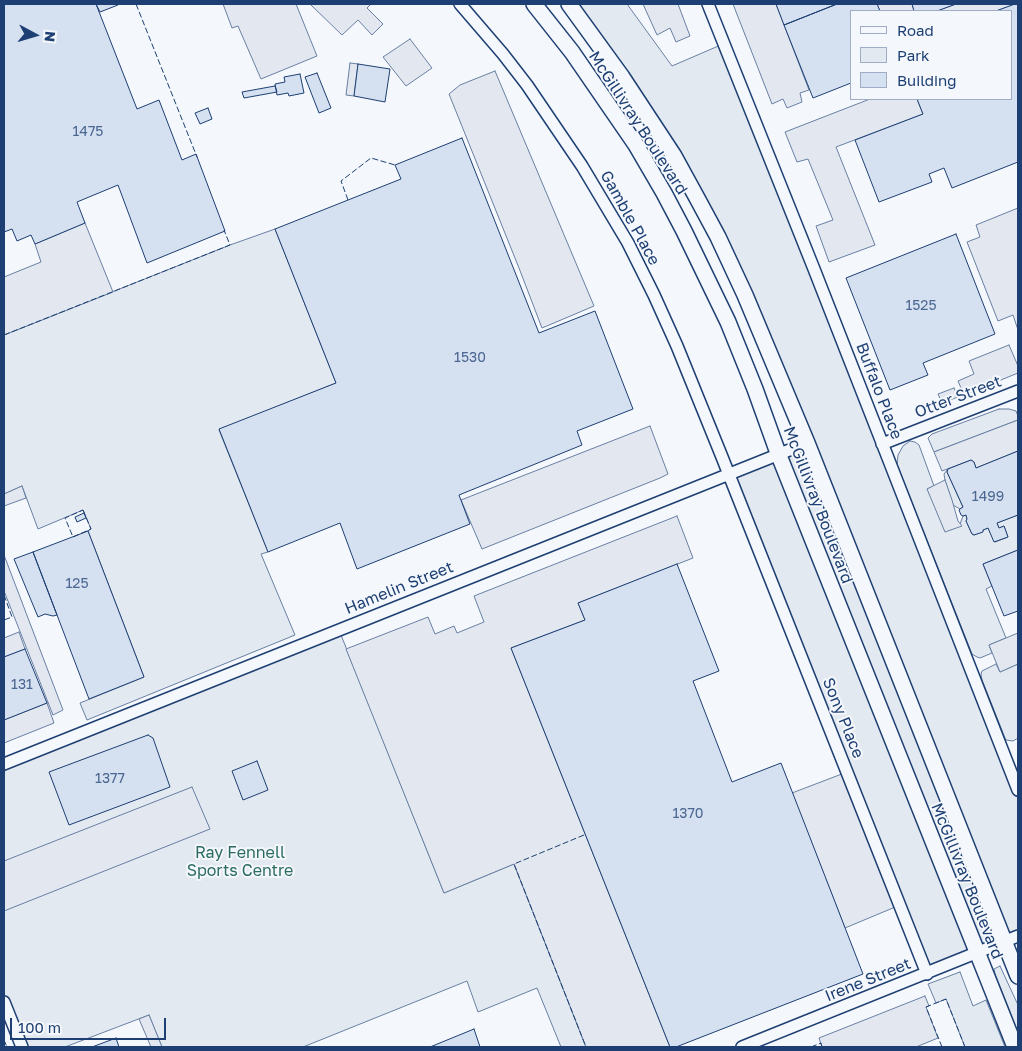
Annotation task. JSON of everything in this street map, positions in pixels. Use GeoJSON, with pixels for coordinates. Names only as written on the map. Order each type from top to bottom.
{"type":"FeatureCollection","features":[{"type":"Feature","properties":{"kind":"main road","name":"McGillivray Boulevard"},"geometry":{"type":"LineString","coordinates":[[534,4],[572,52],[636,145],[672,208],[728,322],[778,453],[1015,1047]]}},
{"type":"Feature","properties":{"kind":"main road","name":"McGillivray Boulevard"},"geometry":{"type":"LineString","coordinates":[[569,4],[622,77],[674,156],[718,237],[745,295],[1012,939],[1018,976]]}},
{"type":"Feature","properties":{"kind":"street","name":"Gamble Place"},"geometry":{"type":"LineString","coordinates":[[460,4],[503,54],[527,86],[582,166],[628,243],[677,346],[729,474]]}},
{"type":"Feature","properties":{"kind":"street","name":"Buffalo Place"},"geometry":{"type":"LineString","coordinates":[[708,4],[1018,790]]}},
{"type":"Feature","properties":{"kind":"street","name":"Otter Street"},"geometry":{"type":"LineString","coordinates":[[882,444],[1018,391]]}},
{"type":"Feature","properties":{"kind":"street","name":"Hamelin Street"},"geometry":{"type":"LineString","coordinates":[[4,764],[807,443]]}},
{"type":"Feature","properties":{"kind":"street","name":"Sony Place"},"geometry":{"type":"LineString","coordinates":[[729,474],[927,974]]}},
{"type":"Feature","properties":{"kind":"street","name":"Irene Street"},"geometry":{"type":"LineString","coordinates":[[742,1047],[1012,939]]}},
{"type":"Feature","properties":{"kind":"street"},"geometry":{"type":"LineString","coordinates":[[4,1002],[22,1047]]}},
{"type":"Feature","properties":{"kind":"green space"},"geometry":{"type":"Polygon","coordinates":[[[569,4],[627,4],[672,66],[723,44],[1018,790],[1018,936],[927,974],[729,474],[807,443],[718,237],[569,4]]]}},
{"type":"Feature","properties":{"kind":"green space"},"geometry":{"type":"Polygon","coordinates":[[[275,229],[336,383],[219,430],[268,552],[261,554],[295,635],[87,720],[80,703],[144,677],[88,531],[91,529],[83,510],[38,529],[22,486],[4,494],[4,335],[275,229]]]}},
{"type":"Feature","properties":{"kind":"green space"},"geometry":{"type":"Polygon","coordinates":[[[999,409],[1016,411],[1018,420],[934,452],[928,438],[932,434],[999,409]]]}},
{"type":"Feature","properties":{"kind":"green space"},"geometry":{"type":"Polygon","coordinates":[[[910,441],[919,445],[934,486],[927,489],[960,524],[963,516],[966,515],[966,521],[972,534],[982,532],[988,528],[995,542],[1008,537],[1004,526],[999,528],[997,523],[1018,515],[1018,550],[983,564],[992,586],[986,589],[1006,638],[989,645],[992,653],[980,658],[972,654],[897,465],[898,455],[903,446],[910,441]]]}},
{"type":"Feature","properties":{"kind":"green space"},"geometry":{"type":"Polygon","coordinates":[[[948,469],[947,472],[963,507],[960,509],[953,505],[945,480],[944,474],[948,469]]]}},
{"type":"Feature","properties":{"kind":"green space","name":"Ray Fennell Sports Centre"},"geometry":{"type":"Polygon","coordinates":[[[339,630],[444,893],[514,864],[586,1047],[561,1047],[537,988],[478,1012],[467,981],[303,1047],[162,1047],[149,1015],[65,1047],[22,1047],[4,1002],[4,764],[339,630]]]}},
{"type":"Feature","properties":{"kind":"green space"},"geometry":{"type":"Polygon","coordinates":[[[996,664],[1000,672],[1018,664],[1018,738],[1013,741],[1006,740],[982,680],[982,671],[996,664]]]}},
{"type":"Feature","properties":{"kind":"green space"},"geometry":{"type":"Polygon","coordinates":[[[1000,966],[1018,1005],[1018,1033],[995,974],[994,969],[1000,966]]]}},
{"type":"Feature","properties":{"kind":"green space"},"geometry":{"type":"Polygon","coordinates":[[[960,972],[973,1006],[986,1000],[1005,1047],[965,1047],[946,999],[936,1003],[928,984],[960,972]]]}},
{"type":"Feature","properties":{"kind":"shaded area"},"geometry":{"type":"Polygon","coordinates":[[[223,4],[296,4],[317,56],[261,79],[238,26],[232,28],[223,4]]]}},
{"type":"Feature","properties":{"kind":"shaded area"},"geometry":{"type":"Polygon","coordinates":[[[310,4],[371,4],[367,8],[383,24],[372,35],[358,20],[342,35],[310,4]]]}},
{"type":"Feature","properties":{"kind":"shaded area"},"geometry":{"type":"Polygon","coordinates":[[[643,4],[678,4],[690,36],[676,42],[670,28],[657,35],[643,4]]]}},
{"type":"Feature","properties":{"kind":"shaded area"},"geometry":{"type":"Polygon","coordinates":[[[733,4],[776,4],[809,90],[800,93],[802,102],[787,108],[783,99],[772,104],[733,4]]]}},
{"type":"Feature","properties":{"kind":"shaded area"},"geometry":{"type":"Polygon","coordinates":[[[877,4],[912,4],[914,10],[880,10],[877,4]]]}},
{"type":"Feature","properties":{"kind":"shaded area"},"geometry":{"type":"Polygon","coordinates":[[[956,4],[1015,4],[999,10],[940,10],[956,4]]]}},
{"type":"Feature","properties":{"kind":"shaded area"},"geometry":{"type":"Polygon","coordinates":[[[410,39],[432,68],[406,86],[383,57],[410,39]]]}},
{"type":"Feature","properties":{"kind":"shaded area"},"geometry":{"type":"Polygon","coordinates":[[[350,63],[358,64],[354,96],[346,95],[350,63]]]}},
{"type":"Feature","properties":{"kind":"shaded area"},"geometry":{"type":"Polygon","coordinates":[[[495,71],[594,306],[542,328],[449,94],[460,85],[495,71]]]}},
{"type":"Feature","properties":{"kind":"shaded area"},"geometry":{"type":"Polygon","coordinates":[[[867,100],[917,100],[923,114],[836,147],[875,245],[829,262],[816,226],[833,220],[808,159],[797,162],[785,132],[867,100]]]}},
{"type":"Feature","properties":{"kind":"shaded area"},"geometry":{"type":"Polygon","coordinates":[[[1018,208],[1018,330],[1013,315],[998,321],[967,242],[980,237],[976,225],[1018,208]]]}},
{"type":"Feature","properties":{"kind":"shaded area"},"geometry":{"type":"Polygon","coordinates":[[[85,223],[113,292],[4,335],[4,277],[41,262],[35,244],[85,223]]]}},
{"type":"Feature","properties":{"kind":"shaded area"},"geometry":{"type":"Polygon","coordinates":[[[1009,345],[1018,366],[1018,373],[964,395],[958,381],[974,374],[969,361],[1009,345]]]}},
{"type":"Feature","properties":{"kind":"shaded area"},"geometry":{"type":"Polygon","coordinates":[[[954,388],[958,397],[942,403],[938,394],[954,388]]]}},
{"type":"Feature","properties":{"kind":"shaded area"},"geometry":{"type":"Polygon","coordinates":[[[1018,420],[1018,451],[976,468],[971,460],[942,471],[934,452],[1018,420]]]}},
{"type":"Feature","properties":{"kind":"shaded area"},"geometry":{"type":"Polygon","coordinates":[[[650,426],[668,474],[482,549],[461,500],[650,426]]]}},
{"type":"Feature","properties":{"kind":"shaded area"},"geometry":{"type":"Polygon","coordinates":[[[945,480],[958,521],[962,526],[945,532],[927,489],[945,480]]]}},
{"type":"Feature","properties":{"kind":"shaded area"},"geometry":{"type":"Polygon","coordinates":[[[22,486],[26,498],[4,506],[4,494],[22,486]]]}},
{"type":"Feature","properties":{"kind":"shaded area"},"geometry":{"type":"Polygon","coordinates":[[[677,516],[693,558],[578,603],[585,620],[511,648],[670,1047],[586,1047],[514,864],[444,893],[346,649],[428,617],[435,634],[454,626],[457,633],[484,622],[474,596],[677,516]]]}},
{"type":"Feature","properties":{"kind":"shaded area"},"geometry":{"type":"Polygon","coordinates":[[[4,555],[63,710],[53,715],[4,591],[4,555]]]}},
{"type":"Feature","properties":{"kind":"shaded area"},"geometry":{"type":"Polygon","coordinates":[[[19,632],[25,649],[4,657],[4,638],[19,632]]]}},
{"type":"Feature","properties":{"kind":"shaded area"},"geometry":{"type":"Polygon","coordinates":[[[1018,633],[1018,664],[1000,672],[989,645],[1018,633]]]}},
{"type":"Feature","properties":{"kind":"shaded area"},"geometry":{"type":"Polygon","coordinates":[[[47,703],[54,723],[4,743],[4,720],[47,703]]]}},
{"type":"Feature","properties":{"kind":"shaded area"},"geometry":{"type":"Polygon","coordinates":[[[847,772],[900,905],[845,928],[792,793],[847,772]]]}},
{"type":"Feature","properties":{"kind":"shaded area"},"geometry":{"type":"Polygon","coordinates":[[[192,787],[210,829],[4,911],[4,861],[192,787]]]}},
{"type":"Feature","properties":{"kind":"shaded area"},"geometry":{"type":"Polygon","coordinates":[[[925,996],[929,1006],[926,1007],[938,1038],[916,1047],[822,1047],[819,1038],[925,996]]]}},
{"type":"Feature","properties":{"kind":"shaded area"},"geometry":{"type":"Polygon","coordinates":[[[149,1015],[162,1047],[151,1047],[139,1019],[149,1015]]]}},
{"type":"Feature","properties":{"kind":"building"},"geometry":{"type":"Polygon","coordinates":[[[4,4],[96,4],[137,109],[159,100],[182,160],[196,154],[225,231],[147,263],[118,185],[77,202],[85,223],[35,244],[31,235],[17,241],[12,229],[4,232],[4,4]]]}},
{"type":"Feature","properties":{"kind":"building"},"geometry":{"type":"Polygon","coordinates":[[[96,4],[118,4],[118,5],[100,12],[96,4]]]}},
{"type":"Feature","properties":{"kind":"building"},"geometry":{"type":"Polygon","coordinates":[[[776,4],[837,4],[784,25],[776,4]]]}},
{"type":"Feature","properties":{"kind":"building"},"geometry":{"type":"Polygon","coordinates":[[[837,4],[877,4],[880,10],[850,10],[850,83],[813,98],[784,25],[837,4]]]}},
{"type":"Feature","properties":{"kind":"building"},"geometry":{"type":"Polygon","coordinates":[[[912,4],[956,4],[940,10],[914,10],[912,4]]]}},
{"type":"Feature","properties":{"kind":"building"},"geometry":{"type":"Polygon","coordinates":[[[1018,4],[1018,162],[952,188],[944,168],[929,174],[932,182],[879,202],[855,140],[923,114],[917,100],[1012,100],[1012,10],[999,10],[1018,4]]]}},
{"type":"Feature","properties":{"kind":"building"},"geometry":{"type":"Polygon","coordinates":[[[358,64],[390,69],[385,102],[354,96],[358,64]]]}},
{"type":"Feature","properties":{"kind":"building"},"geometry":{"type":"Polygon","coordinates":[[[317,73],[331,108],[319,113],[305,77],[317,73]]]}},
{"type":"Feature","properties":{"kind":"building"},"geometry":{"type":"Polygon","coordinates":[[[300,74],[304,93],[289,96],[288,93],[277,95],[275,84],[285,82],[284,77],[300,74]]]}},
{"type":"Feature","properties":{"kind":"building"},"geometry":{"type":"Polygon","coordinates":[[[275,86],[277,92],[244,98],[242,92],[275,86]]]}},
{"type":"Feature","properties":{"kind":"building"},"geometry":{"type":"Polygon","coordinates":[[[208,108],[212,119],[200,124],[195,113],[208,108]]]}},
{"type":"Feature","properties":{"kind":"building"},"geometry":{"type":"Polygon","coordinates":[[[462,138],[539,333],[595,311],[633,409],[577,431],[582,445],[459,495],[470,524],[357,569],[340,523],[268,552],[219,429],[336,383],[275,229],[401,179],[395,165],[462,138]]]}},
{"type":"Feature","properties":{"kind":"building"},"geometry":{"type":"Polygon","coordinates":[[[956,234],[995,334],[923,363],[928,375],[890,390],[846,278],[956,234]]]}},
{"type":"Feature","properties":{"kind":"building"},"geometry":{"type":"Polygon","coordinates":[[[1018,451],[1018,515],[997,523],[999,528],[1004,526],[1008,537],[994,542],[988,528],[983,530],[983,532],[972,534],[966,521],[966,515],[961,515],[959,510],[963,507],[947,472],[948,469],[971,460],[976,468],[1018,451]]]}},
{"type":"Feature","properties":{"kind":"building"},"geometry":{"type":"Polygon","coordinates":[[[84,513],[86,518],[77,522],[75,517],[84,513]]]}},
{"type":"Feature","properties":{"kind":"building"},"geometry":{"type":"Polygon","coordinates":[[[88,531],[144,677],[89,699],[33,552],[88,531]]]}},
{"type":"Feature","properties":{"kind":"building"},"geometry":{"type":"Polygon","coordinates":[[[1018,550],[1018,611],[1004,616],[983,564],[1018,550]]]}},
{"type":"Feature","properties":{"kind":"building"},"geometry":{"type":"Polygon","coordinates":[[[33,552],[57,615],[45,614],[38,617],[14,559],[33,552]]]}},
{"type":"Feature","properties":{"kind":"building"},"geometry":{"type":"Polygon","coordinates":[[[677,564],[719,671],[693,681],[732,782],[781,763],[863,974],[676,1047],[670,1047],[511,648],[585,620],[578,603],[677,564]]]}},
{"type":"Feature","properties":{"kind":"building"},"geometry":{"type":"Polygon","coordinates":[[[25,649],[47,703],[4,720],[4,657],[25,649]]]}},
{"type":"Feature","properties":{"kind":"building"},"geometry":{"type":"Polygon","coordinates":[[[148,735],[153,738],[170,787],[69,825],[49,772],[148,735]]]}},
{"type":"Feature","properties":{"kind":"building"},"geometry":{"type":"Polygon","coordinates":[[[257,761],[268,790],[243,800],[232,771],[257,761]]]}},
{"type":"Feature","properties":{"kind":"building"},"geometry":{"type":"Polygon","coordinates":[[[474,1029],[480,1047],[430,1047],[474,1029]]]}},
{"type":"Feature","properties":{"kind":"building"},"geometry":{"type":"Polygon","coordinates":[[[116,1038],[119,1047],[92,1047],[116,1038]]]}},
{"type":"Feature","properties":{"kind":"fence"},"geometry":{"type":"LineString","coordinates":[[136,4],[197,157]]}},
{"type":"Feature","properties":{"kind":"fence"},"geometry":{"type":"LineString","coordinates":[[348,200],[341,181],[371,158],[395,165]]}},
{"type":"Feature","properties":{"kind":"fence"},"geometry":{"type":"LineString","coordinates":[[4,335],[230,245],[224,230]]}},
{"type":"Feature","properties":{"kind":"fence"},"geometry":{"type":"LineString","coordinates":[[83,510],[91,529],[73,537],[65,518],[83,510]]}},
{"type":"Feature","properties":{"kind":"fence"},"geometry":{"type":"LineString","coordinates":[[4,595],[12,617],[4,620]]}},
{"type":"Feature","properties":{"kind":"fence"},"geometry":{"type":"LineString","coordinates":[[584,835],[514,864],[586,1047]]}},
{"type":"Feature","properties":{"kind":"fence"},"geometry":{"type":"LineString","coordinates":[[942,1047],[926,1007],[946,999],[965,1047]]}},
{"type":"Feature","properties":{"kind":"fence"},"geometry":{"type":"LineString","coordinates":[[4,1040],[7,1047]]}},
{"type":"Feature","properties":{"kind":"fence"},"geometry":{"type":"LineString","coordinates":[[811,1047],[821,1043],[822,1047]]}}]}
